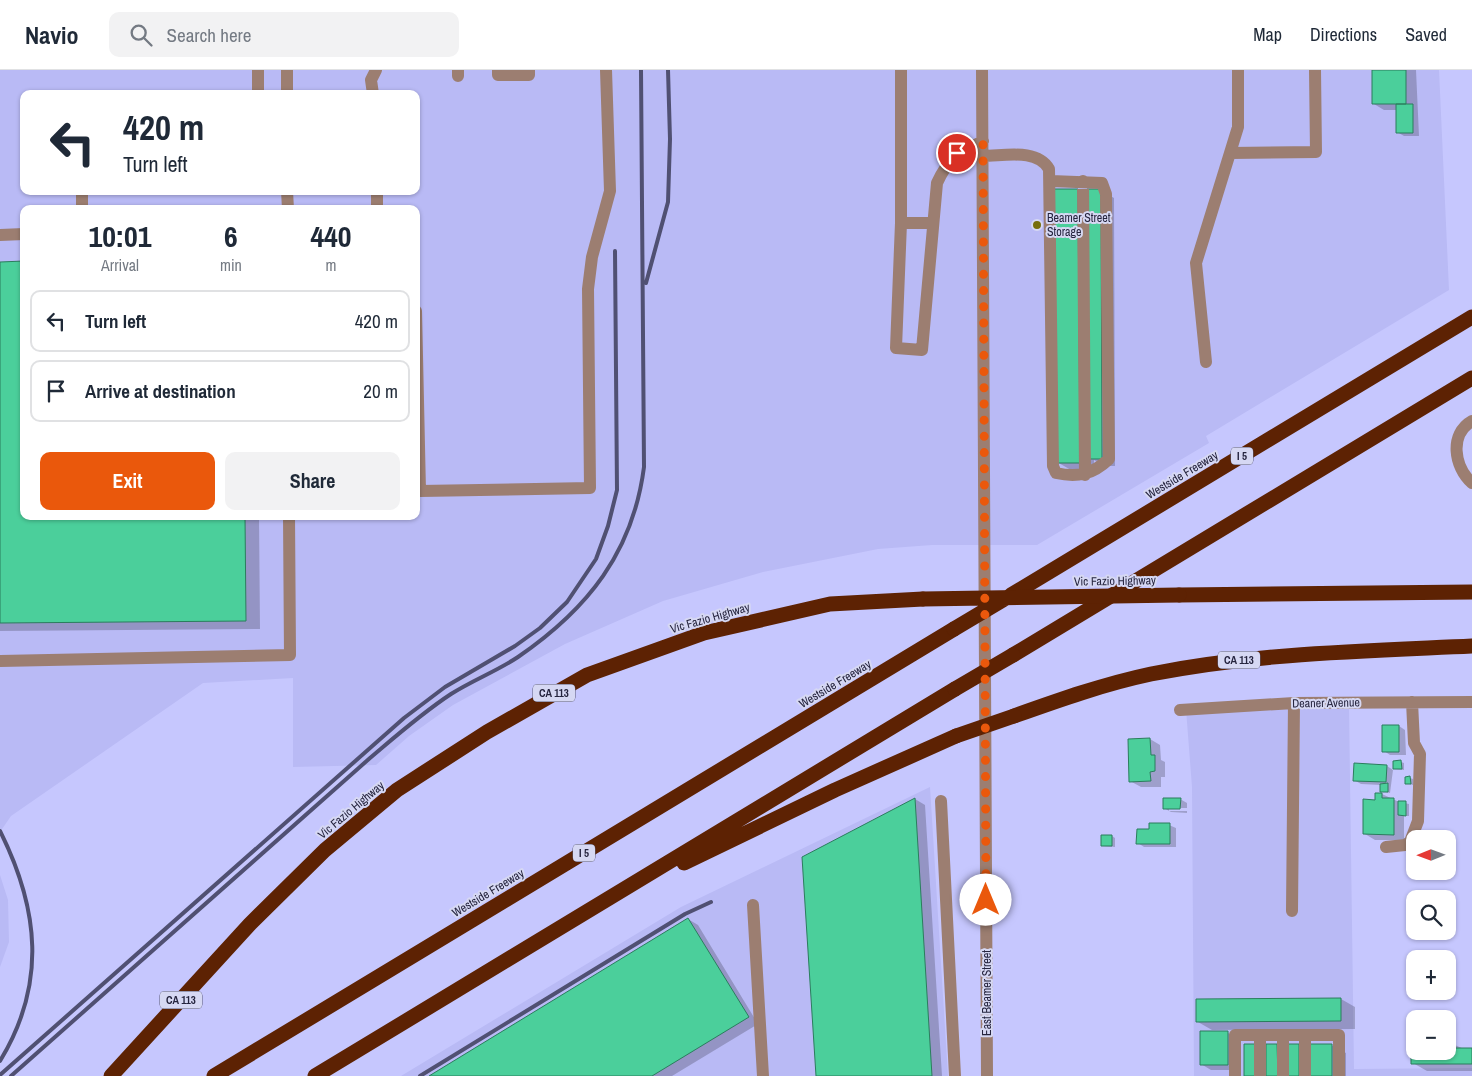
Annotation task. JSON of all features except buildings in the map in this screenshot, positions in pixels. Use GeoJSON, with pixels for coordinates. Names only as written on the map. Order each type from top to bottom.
{"type":"FeatureCollection","features":[{"type":"Feature","properties":{"kind":"highway","name":"Westside Freeway"},"geometry":{"type":"LineString","coordinates":[[214,1076],[1472,317]]}},
{"type":"Feature","properties":{"kind":"highway"},"geometry":{"type":"LineString","coordinates":[[315,1076],[1472,378]]}},
{"type":"Feature","properties":{"kind":"highway","name":"Vic Fazio Highway"},"geometry":{"type":"LineString","coordinates":[[112,1076],[250,924],[325,850],[397,790],[487,732],[587,675],[704,633],[830,604],[923,599],[1472,592]]}},
{"type":"Feature","properties":{"kind":"highway","name":"CA 113"},"geometry":{"type":"LineString","coordinates":[[621,892],[835,790],[956,736],[1084,692],[1150,674],[1199,666],[1314,653],[1472,646]]}},
{"type":"Feature","properties":{"kind":"street"},"geometry":{"type":"LineString","coordinates":[[258,70],[258,90]]}},
{"type":"Feature","properties":{"kind":"street"},"geometry":{"type":"LineString","coordinates":[[287,70],[287,90]]}},
{"type":"Feature","properties":{"kind":"street"},"geometry":{"type":"LineString","coordinates":[[372,90],[371,80],[376,70]]}},
{"type":"Feature","properties":{"kind":"street"},"geometry":{"type":"LineString","coordinates":[[498,70],[498,75],[529,75],[529,70]]}},
{"type":"Feature","properties":{"kind":"street"},"geometry":{"type":"LineString","coordinates":[[420,491],[590,488],[588,289],[592,257],[610,191],[606,70]]}},
{"type":"Feature","properties":{"kind":"street"},"geometry":{"type":"LineString","coordinates":[[901,70],[901,223],[896,348],[922,350],[937,183],[945,165],[957,153],[983,141]]}},
{"type":"Feature","properties":{"kind":"street","name":"East Beamer Street"},"geometry":{"type":"LineString","coordinates":[[982,70],[987,1076]]}},
{"type":"Feature","properties":{"kind":"street"},"geometry":{"type":"LineString","coordinates":[[1206,362],[1196,262],[1238,127],[1238,70]]}},
{"type":"Feature","properties":{"kind":"street"},"geometry":{"type":"LineString","coordinates":[[1230,154],[1316,152],[1315,70]]}},
{"type":"Feature","properties":{"kind":"street"},"geometry":{"type":"LineString","coordinates":[[983,156],[1034,156],[1044,160],[1049,168],[1051,182],[1053,466],[1056,473],[1086,475],[1099,468],[1109,459],[1106,194],[1102,183],[1083,181],[1051,182]]}},
{"type":"Feature","properties":{"kind":"street"},"geometry":{"type":"LineString","coordinates":[[1083,181],[1086,475]]}},
{"type":"Feature","properties":{"kind":"street"},"geometry":{"type":"LineString","coordinates":[[901,223],[932,223]]}},
{"type":"Feature","properties":{"kind":"street"},"geometry":{"type":"LineString","coordinates":[[0,235],[20,234]]}},
{"type":"Feature","properties":{"kind":"street"},"geometry":{"type":"LineString","coordinates":[[1472,421],[1461,430],[1457,440],[1460,469],[1472,483]]}},
{"type":"Feature","properties":{"kind":"street"},"geometry":{"type":"LineString","coordinates":[[0,662],[290,655],[290,520]]}},
{"type":"Feature","properties":{"kind":"street"},"geometry":{"type":"LineString","coordinates":[[1386,847],[1405,845],[1410,842],[1418,821],[1420,754],[1414,743],[1412,702]]}},
{"type":"Feature","properties":{"kind":"street","name":"Deaner Avenue"},"geometry":{"type":"LineString","coordinates":[[1180,710],[1294,704],[1472,702]]}},
{"type":"Feature","properties":{"kind":"street"},"geometry":{"type":"LineString","coordinates":[[1292,911],[1294,704]]}},
{"type":"Feature","properties":{"kind":"street"},"geometry":{"type":"LineString","coordinates":[[940,802],[955,1076]]}},
{"type":"Feature","properties":{"kind":"street"},"geometry":{"type":"LineString","coordinates":[[753,905],[763,1076]]}},
{"type":"Feature","properties":{"kind":"street"},"geometry":{"type":"LineString","coordinates":[[1235,1076],[1235,1035],[1339,1035],[1339,1076]]}},
{"type":"Feature","properties":{"kind":"street"},"geometry":{"type":"LineString","coordinates":[[1260,1035],[1260,1076]]}},
{"type":"Feature","properties":{"kind":"street"},"geometry":{"type":"LineString","coordinates":[[1282,1035],[1283,1076]]}},
{"type":"Feature","properties":{"kind":"street"},"geometry":{"type":"LineString","coordinates":[[1304,1035],[1305,1076]]}},
{"type":"Feature","properties":{"kind":"shaded area"},"geometry":{"type":"Polygon","coordinates":[[[0,70],[1439,70],[1449,290],[1206,436],[1209,443],[1037,545],[932,545],[878,549],[763,572],[663,601],[565,644],[453,705],[409,736],[376,765],[293,767],[293,678],[203,683],[11,816],[0,832],[0,70]]]}},
{"type":"Feature","properties":{"kind":"shaded area"},"geometry":{"type":"Polygon","coordinates":[[[1349,707],[1354,1069],[1472,1068],[1472,1076],[1194,1076],[1192,787],[1186,709],[1349,707]]]}},
{"type":"Feature","properties":{"kind":"shaded area"},"geometry":{"type":"Polygon","coordinates":[[[930,787],[948,1076],[401,1076],[681,907],[930,787]]]}},
{"type":"Feature","properties":{"kind":"shaded area"},"geometry":{"type":"Polygon","coordinates":[[[0,875],[8,900],[9,942],[0,967],[0,875]]]}},
{"type":"Feature","properties":{"kind":"railway"},"geometry":{"type":"LineString","coordinates":[[11,1076],[390,741],[440,701],[510,662],[543,639],[566,619],[603,576],[618,552],[630,526],[644,467],[641,70]]}},
{"type":"Feature","properties":{"kind":"railway"},"geometry":{"type":"LineString","coordinates":[[646,283],[668,202],[670,139],[668,70]]}},
{"type":"Feature","properties":{"kind":"railway"},"geometry":{"type":"LineString","coordinates":[[0,1075],[404,718],[445,687],[515,646],[540,628],[567,602],[596,559],[608,526],[617,490],[615,251]]}},
{"type":"Feature","properties":{"kind":"railway"},"geometry":{"type":"LineString","coordinates":[[0,831],[23,889],[30,918],[32,946],[31,975],[25,1004],[15,1032],[0,1061]]}},
{"type":"Feature","properties":{"kind":"railway"},"geometry":{"type":"LineString","coordinates":[[420,1076],[685,914],[711,902]]}},
{"type":"Feature","properties":{"kind":"place","name":"Beamer Street Storage"},"geometry":{"type":"Point","coordinates":[1037,225]}},
{"type":"Feature","properties":{"kind":"route"},"geometry":{"type":"LineString","coordinates":[[957,153],[983,141],[986,900]]}}]}
